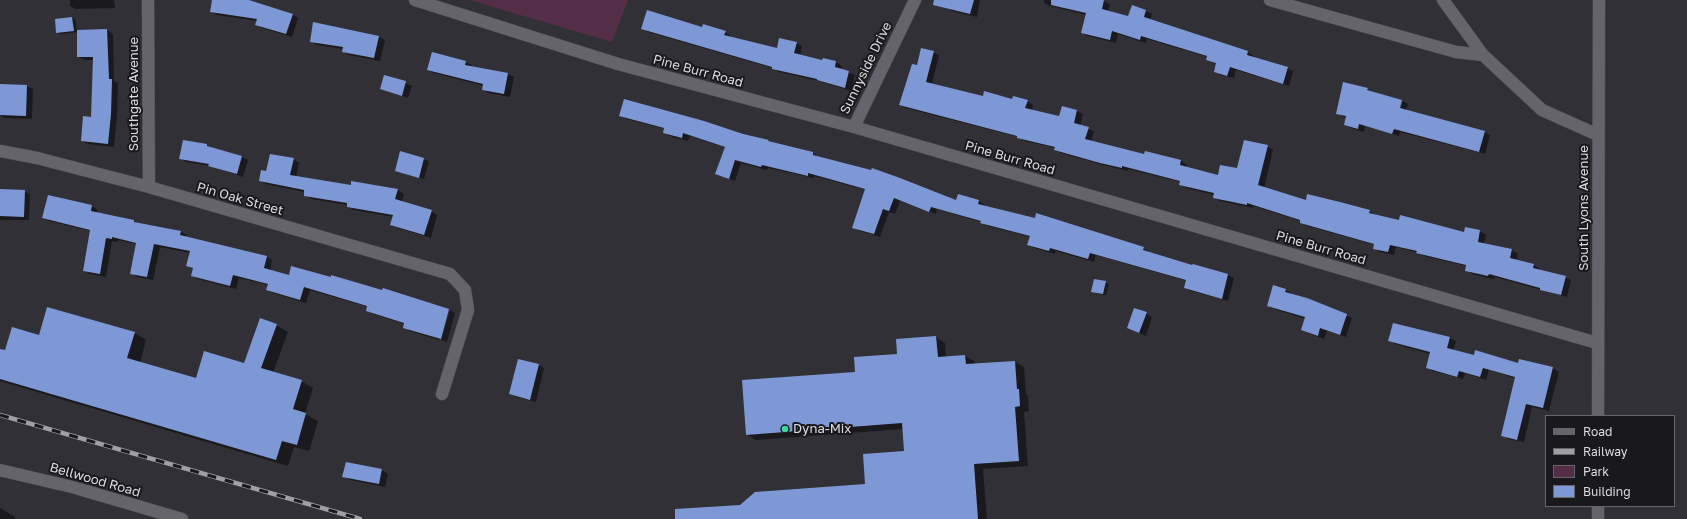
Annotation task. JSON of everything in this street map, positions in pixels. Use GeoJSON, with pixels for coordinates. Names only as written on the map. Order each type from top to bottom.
{"type":"FeatureCollection","features":[{"type":"Feature","properties":{"kind":"street","name":"Southgate Avenue"},"geometry":{"type":"LineString","coordinates":[[148,0],[149,187]]}},
{"type":"Feature","properties":{"kind":"street","name":"Pine Burr Road"},"geometry":{"type":"LineString","coordinates":[[415,0],[618,64],[854,126],[1597,343]]}},
{"type":"Feature","properties":{"kind":"street","name":"Sunnyside Drive"},"geometry":{"type":"LineString","coordinates":[[854,126],[915,0]]}},
{"type":"Feature","properties":{"kind":"street"},"geometry":{"type":"LineString","coordinates":[[1270,0],[1456,52],[1483,55]]}},
{"type":"Feature","properties":{"kind":"street"},"geometry":{"type":"LineString","coordinates":[[1443,0],[1483,55],[1542,110],[1598,135]]}},
{"type":"Feature","properties":{"kind":"street","name":"South Lyons Avenue"},"geometry":{"type":"LineString","coordinates":[[1598,415],[1599,0]]}},
{"type":"Feature","properties":{"kind":"street","name":"Pin Oak Street"},"geometry":{"type":"LineString","coordinates":[[0,151],[38,158],[149,187],[450,274],[465,290],[468,310],[442,394]]}},
{"type":"Feature","properties":{"kind":"street","name":"Bellwood Road"},"geometry":{"type":"LineString","coordinates":[[0,470],[72,487],[182,519]]}},
{"type":"Feature","properties":{"kind":"street"},"geometry":{"type":"LineString","coordinates":[[1598,507],[1598,519]]}},
{"type":"Feature","properties":{"kind":"green space"},"geometry":{"type":"Polygon","coordinates":[[[469,0],[628,0],[612,42],[469,0]]]}},
{"type":"Feature","properties":{"kind":"building"},"geometry":{"type":"Polygon","coordinates":[[[212,0],[249,0],[293,14],[286,34],[255,25],[257,19],[210,12],[212,0]]]}},
{"type":"Feature","properties":{"kind":"building"},"geometry":{"type":"Polygon","coordinates":[[[934,0],[974,0],[970,14],[933,5],[934,0]]]}},
{"type":"Feature","properties":{"kind":"building"},"geometry":{"type":"Polygon","coordinates":[[[1051,0],[1104,0],[1102,9],[1128,16],[1132,5],[1146,10],[1144,17],[1248,51],[1247,55],[1288,67],[1283,84],[1230,67],[1227,76],[1214,72],[1216,63],[1206,60],[1207,56],[1141,36],[1140,40],[1112,31],[1110,40],[1081,33],[1086,13],[1051,5],[1051,0]]]}},
{"type":"Feature","properties":{"kind":"building"},"geometry":{"type":"Polygon","coordinates":[[[647,10],[702,27],[703,24],[726,31],[724,35],[777,48],[779,38],[797,42],[794,53],[822,60],[823,58],[836,61],[835,67],[849,71],[845,88],[817,79],[772,69],[772,67],[641,29],[647,10]]]}},
{"type":"Feature","properties":{"kind":"building"},"geometry":{"type":"Polygon","coordinates":[[[72,17],[74,31],[56,33],[55,19],[72,17]]]}},
{"type":"Feature","properties":{"kind":"building"},"geometry":{"type":"Polygon","coordinates":[[[313,22],[379,36],[374,58],[342,52],[343,47],[310,42],[313,22]]]}},
{"type":"Feature","properties":{"kind":"building"},"geometry":{"type":"Polygon","coordinates":[[[107,29],[109,79],[112,79],[108,144],[81,141],[83,116],[91,117],[93,57],[77,57],[77,30],[107,29]]]}},
{"type":"Feature","properties":{"kind":"building"},"geometry":{"type":"Polygon","coordinates":[[[921,48],[934,51],[926,82],[983,96],[984,91],[1012,99],[1013,96],[1028,100],[1025,108],[1059,116],[1062,106],[1077,110],[1074,123],[1089,127],[1085,139],[1144,154],[1145,151],[1181,160],[1180,165],[1218,175],[1220,165],[1237,168],[1244,140],[1268,145],[1258,185],[1306,200],[1307,194],[1340,202],[1370,210],[1369,213],[1399,220],[1400,215],[1464,232],[1465,227],[1480,230],[1478,242],[1512,249],[1510,258],[1534,264],[1533,268],[1566,276],[1561,295],[1489,274],[1488,276],[1465,271],[1466,265],[1416,253],[1417,251],[1390,245],[1388,252],[1373,249],[1374,244],[1300,223],[1300,220],[1247,203],[1247,205],[1213,198],[1214,193],[1179,185],[1180,181],[1122,166],[1122,168],[1100,163],[1054,150],[1055,147],[1017,138],[1017,136],[899,105],[912,64],[917,65],[921,48]]]}},
{"type":"Feature","properties":{"kind":"building"},"geometry":{"type":"Polygon","coordinates":[[[432,52],[466,61],[465,65],[508,73],[504,94],[482,90],[483,84],[427,70],[432,52]]]}},
{"type":"Feature","properties":{"kind":"building"},"geometry":{"type":"Polygon","coordinates":[[[384,75],[406,81],[402,96],[380,89],[384,75]]]}},
{"type":"Feature","properties":{"kind":"building"},"geometry":{"type":"Polygon","coordinates":[[[1343,82],[1368,88],[1367,90],[1402,100],[1400,108],[1485,131],[1479,152],[1394,129],[1392,134],[1359,124],[1358,129],[1344,125],[1346,116],[1336,114],[1343,82]]]}},
{"type":"Feature","properties":{"kind":"building"},"geometry":{"type":"Polygon","coordinates":[[[0,84],[27,85],[26,116],[0,115],[0,84]]]}},
{"type":"Feature","properties":{"kind":"building"},"geometry":{"type":"Polygon","coordinates":[[[624,99],[704,121],[743,134],[813,152],[813,155],[871,170],[872,168],[956,200],[958,194],[979,200],[978,204],[1035,218],[1036,213],[1144,247],[1143,250],[1228,274],[1222,299],[1184,288],[1186,280],[1090,253],[1088,259],[1050,248],[1049,251],[1027,245],[1030,236],[980,223],[981,221],[931,207],[929,212],[894,198],[889,211],[883,209],[874,234],[852,228],[865,189],[808,173],[808,176],[762,165],[761,167],[735,160],[729,179],[715,174],[725,147],[683,133],[682,138],[663,133],[664,128],[619,116],[624,99]]]}},
{"type":"Feature","properties":{"kind":"building"},"geometry":{"type":"Polygon","coordinates":[[[183,140],[207,144],[207,146],[242,156],[237,174],[208,166],[209,164],[179,159],[183,140]]]}},
{"type":"Feature","properties":{"kind":"building"},"geometry":{"type":"Polygon","coordinates":[[[400,151],[424,158],[419,178],[395,171],[400,151]]]}},
{"type":"Feature","properties":{"kind":"building"},"geometry":{"type":"Polygon","coordinates":[[[270,154],[294,158],[290,175],[351,185],[351,181],[398,189],[395,199],[432,210],[424,235],[390,225],[393,215],[347,207],[347,203],[304,196],[304,190],[259,181],[261,170],[266,171],[270,154]]]}},
{"type":"Feature","properties":{"kind":"building"},"geometry":{"type":"Polygon","coordinates":[[[0,189],[25,190],[24,217],[0,216],[0,189]]]}},
{"type":"Feature","properties":{"kind":"building"},"geometry":{"type":"Polygon","coordinates":[[[48,195],[92,205],[91,211],[134,220],[134,222],[181,231],[180,235],[267,256],[264,268],[289,275],[291,266],[331,277],[331,275],[382,290],[383,288],[449,309],[441,339],[403,328],[404,323],[366,311],[367,306],[304,287],[300,300],[266,290],[268,284],[233,275],[230,286],[191,276],[193,268],[186,266],[190,251],[154,244],[147,277],[130,274],[136,243],[112,237],[112,239],[106,238],[100,274],[83,271],[90,230],[42,218],[48,195]]]}},
{"type":"Feature","properties":{"kind":"building"},"geometry":{"type":"Polygon","coordinates":[[[1094,279],[1106,281],[1103,294],[1091,292],[1094,279]]]}},
{"type":"Feature","properties":{"kind":"building"},"geometry":{"type":"Polygon","coordinates":[[[1273,285],[1286,289],[1285,292],[1307,298],[1347,314],[1340,335],[1320,328],[1318,336],[1301,330],[1305,317],[1267,306],[1273,285]]]}},
{"type":"Feature","properties":{"kind":"building"},"geometry":{"type":"Polygon","coordinates":[[[47,307],[135,332],[127,358],[196,378],[204,351],[244,363],[260,318],[277,324],[261,368],[302,380],[293,409],[306,413],[297,445],[282,441],[276,460],[0,379],[0,349],[5,350],[12,327],[39,335],[47,307]]]}},
{"type":"Feature","properties":{"kind":"building"},"geometry":{"type":"Polygon","coordinates":[[[1134,308],[1147,312],[1139,333],[1127,328],[1134,308]]]}},
{"type":"Feature","properties":{"kind":"building"},"geometry":{"type":"Polygon","coordinates":[[[1393,323],[1450,337],[1447,348],[1474,355],[1475,350],[1518,363],[1519,359],[1553,367],[1543,408],[1526,404],[1517,440],[1501,436],[1515,377],[1483,368],[1480,377],[1459,371],[1457,377],[1426,368],[1430,352],[1388,341],[1393,323]]]}},
{"type":"Feature","properties":{"kind":"building","name":"Dyna-Mix"},"geometry":{"type":"Polygon","coordinates":[[[936,336],[938,357],[965,355],[966,364],[1015,361],[1020,406],[1015,407],[1019,461],[974,464],[978,519],[675,519],[675,509],[740,505],[755,492],[865,484],[863,454],[904,451],[902,423],[746,435],[742,380],[855,372],[854,357],[897,354],[896,339],[936,336]]]}},
{"type":"Feature","properties":{"kind":"building"},"geometry":{"type":"Polygon","coordinates":[[[518,359],[539,364],[530,400],[509,394],[518,359]]]}},
{"type":"Feature","properties":{"kind":"building"},"geometry":{"type":"Polygon","coordinates":[[[346,462],[382,469],[379,484],[342,477],[346,462]]]}},
{"type":"Feature","properties":{"kind":"railway"},"geometry":{"type":"LineString","coordinates":[[0,415],[360,519]]}},
{"type":"Feature","properties":{"kind":"place","name":"Dyna-Mix"},"geometry":{"type":"Point","coordinates":[785,429]}}]}
